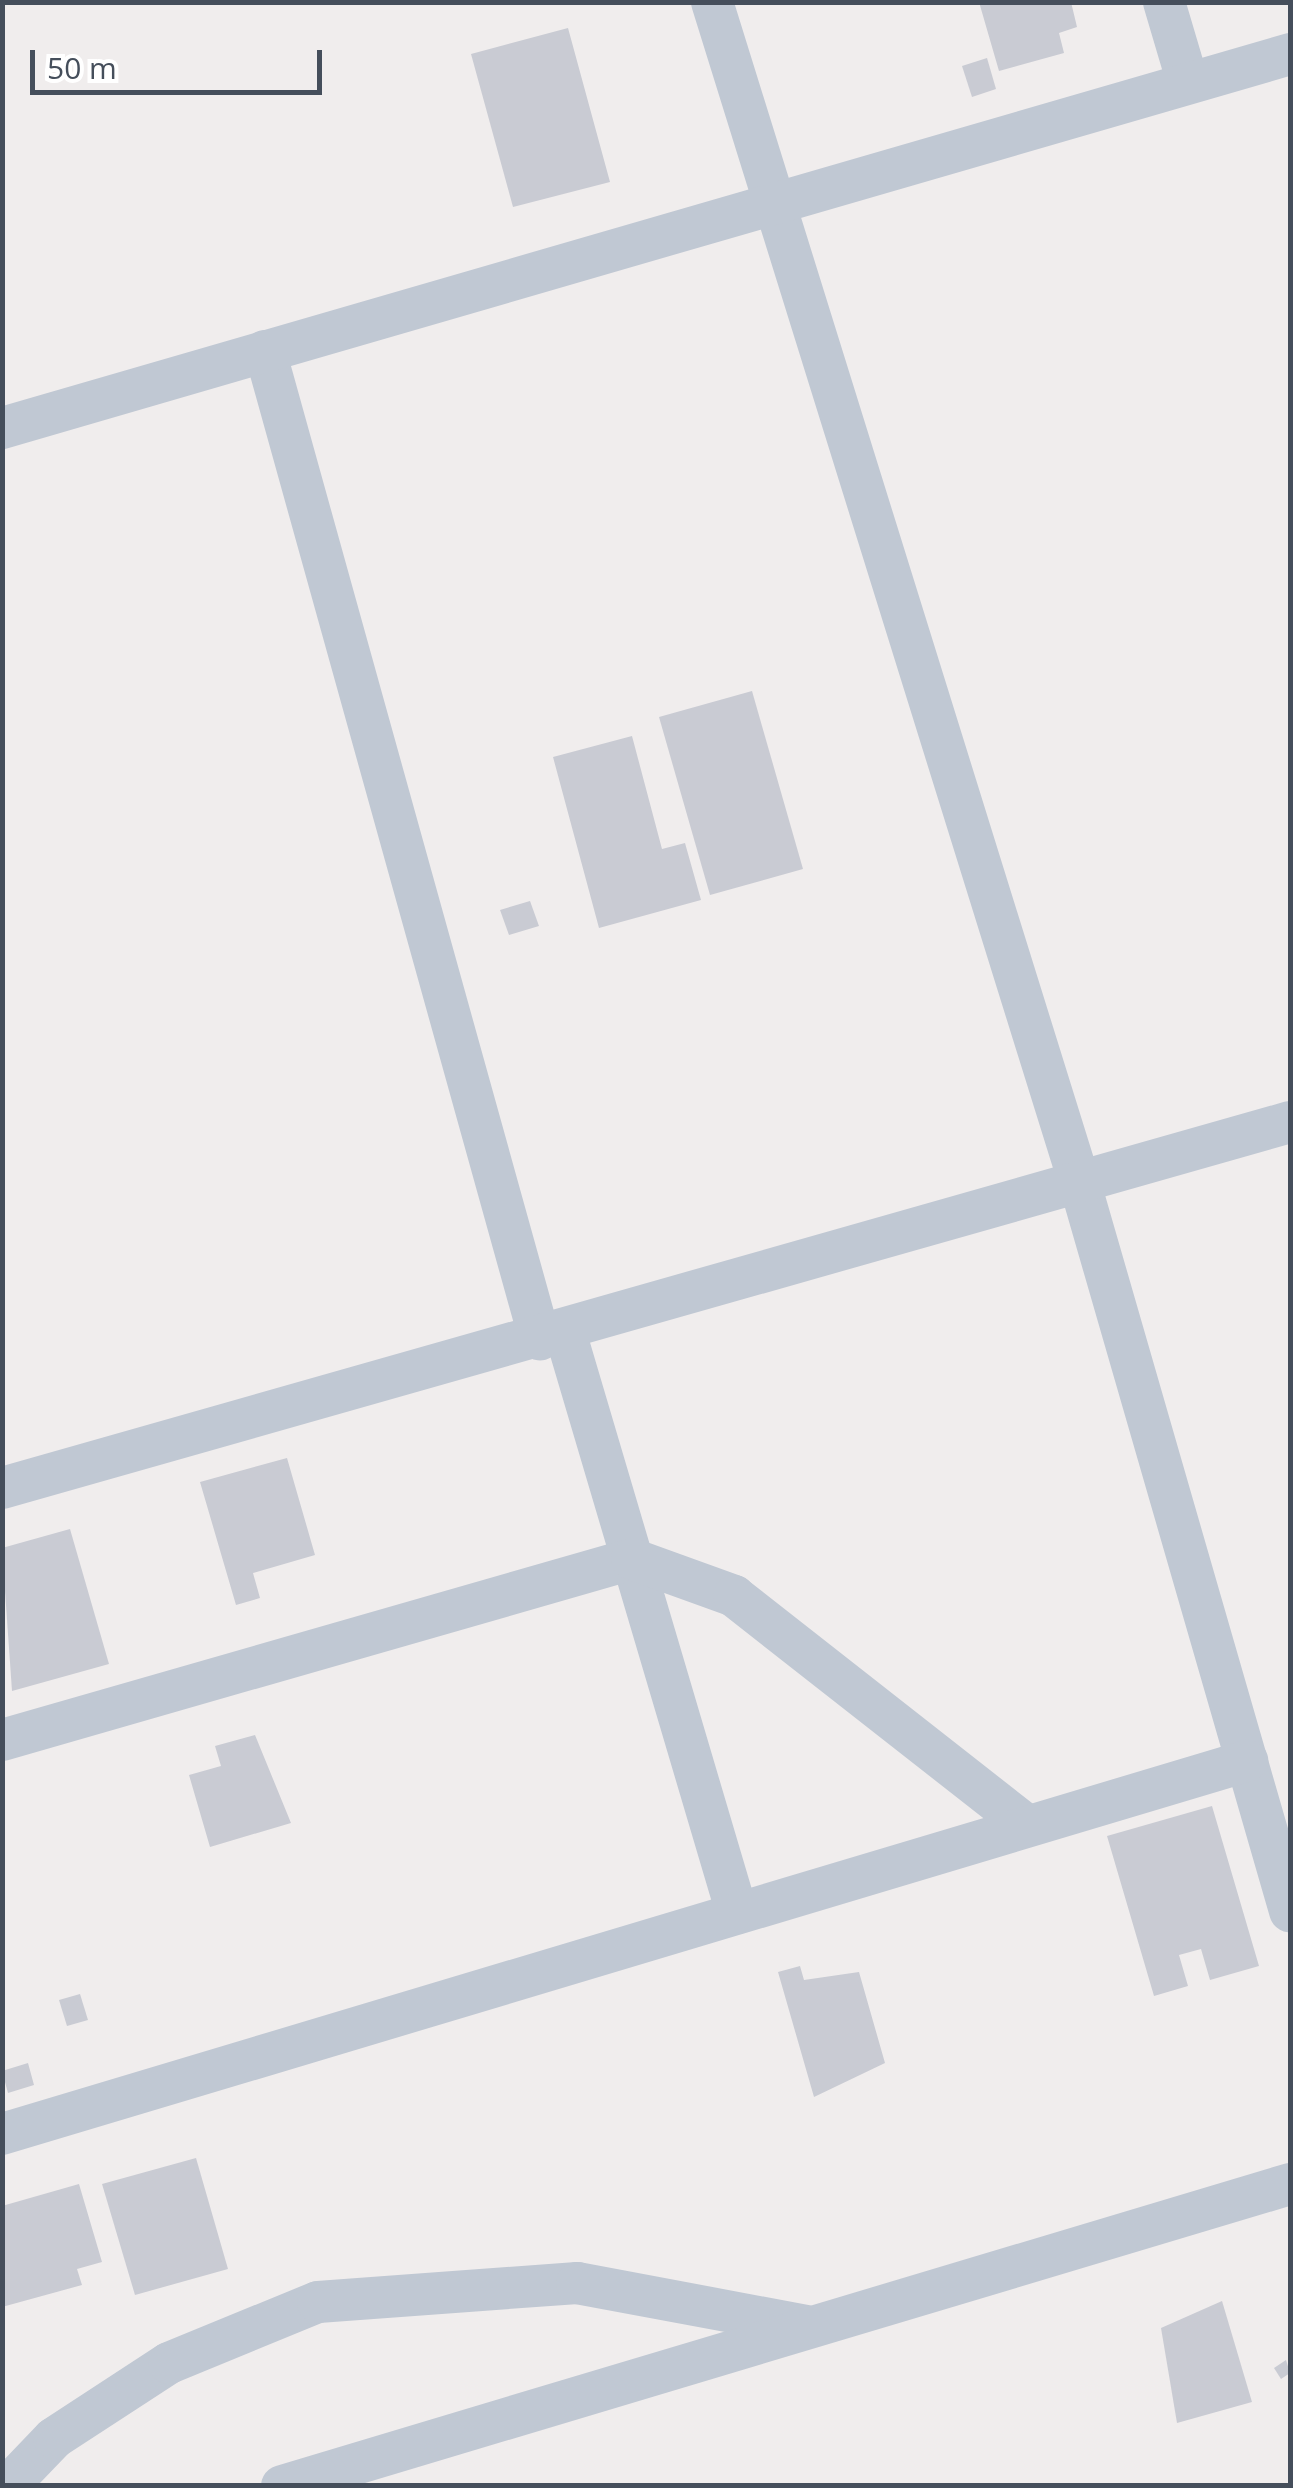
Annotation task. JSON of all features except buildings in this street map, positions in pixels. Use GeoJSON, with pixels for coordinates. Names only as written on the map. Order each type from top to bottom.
{"type":"FeatureCollection","features":[{"type":"Feature","properties":{"kind":"street"},"geometry":{"type":"LineString","coordinates":[[712,2],[1080,1184],[1290,1911]]}},
{"type":"Feature","properties":{"kind":"street"},"geometry":{"type":"LineString","coordinates":[[1164,2],[1188,83]]}},
{"type":"Feature","properties":{"kind":"street"},"geometry":{"type":"LineString","coordinates":[[2,428],[1290,54]]}},
{"type":"Feature","properties":{"kind":"street"},"geometry":{"type":"LineString","coordinates":[[265,352],[552,1336],[632,1559],[737,1912]]}},
{"type":"Feature","properties":{"kind":"street"},"geometry":{"type":"LineString","coordinates":[[2,1488],[552,1336],[1290,1122]]}},
{"type":"Feature","properties":{"kind":"street"},"geometry":{"type":"LineString","coordinates":[[2,1740],[632,1559],[734,1596],[1028,1826]]}},
{"type":"Feature","properties":{"kind":"street"},"geometry":{"type":"LineString","coordinates":[[2,2134],[1247,1760]]}},
{"type":"Feature","properties":{"kind":"street"},"geometry":{"type":"LineString","coordinates":[[282,2486],[1290,2184]]}},
{"type":"Feature","properties":{"kind":"street"},"geometry":{"type":"LineString","coordinates":[[12,2477],[54,2438],[169,2362],[318,2302],[577,2282],[812,2327]]}}]}
